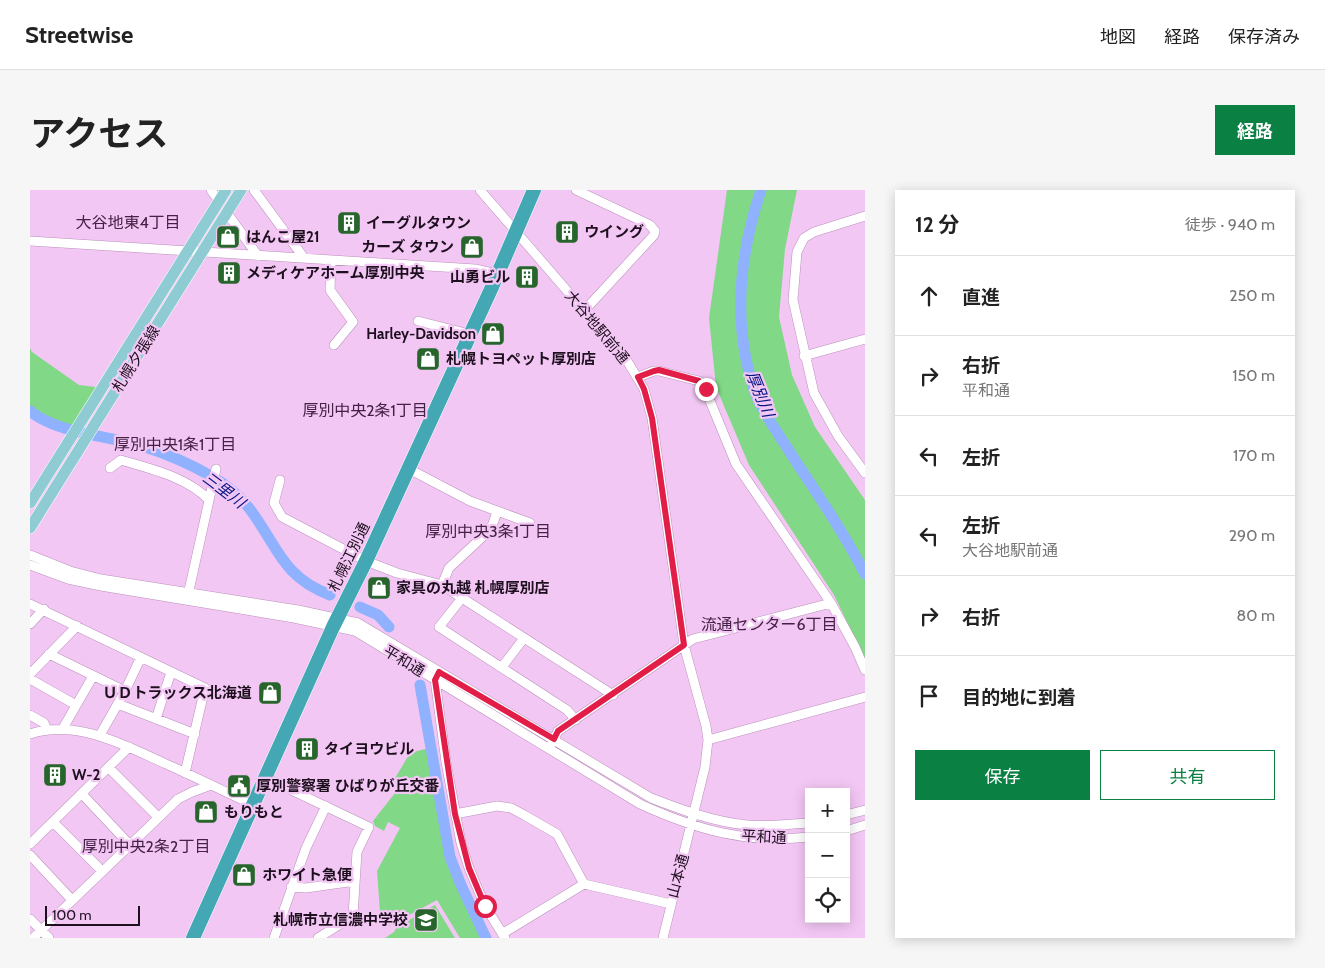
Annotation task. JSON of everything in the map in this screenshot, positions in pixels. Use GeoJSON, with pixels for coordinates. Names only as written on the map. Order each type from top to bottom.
{"type":"FeatureCollection","features":[{"type":"Feature","properties":{"kind":"highway","name":"札幌江別通"},"geometry":{"type":"LineString","coordinates":[[193,938],[534,190]]}},
{"type":"Feature","properties":{"kind":"main road","name":"札幌夕張線"},"geometry":{"type":"LineString","coordinates":[[30,503],[226,190]]}},
{"type":"Feature","properties":{"kind":"main road","name":"札幌夕張線"},"geometry":{"type":"LineString","coordinates":[[30,528],[241,190]]}},
{"type":"Feature","properties":{"kind":"street"},"geometry":{"type":"LineString","coordinates":[[211,190],[219,201]]}},
{"type":"Feature","properties":{"kind":"street"},"geometry":{"type":"LineString","coordinates":[[254,190],[304,258]]}},
{"type":"Feature","properties":{"kind":"street","name":"大谷地駅前通"},"geometry":{"type":"LineString","coordinates":[[480,190],[626,359],[644,389],[652,418],[684,645],[702,709],[708,740],[705,767],[694,814]]}},
{"type":"Feature","properties":{"kind":"street"},"geometry":{"type":"LineString","coordinates":[[576,190],[650,225],[655,231],[654,235],[584,311]]}},
{"type":"Feature","properties":{"kind":"street"},"geometry":{"type":"LineString","coordinates":[[227,213],[258,256]]}},
{"type":"Feature","properties":{"kind":"street"},"geometry":{"type":"LineString","coordinates":[[865,216],[814,232],[804,238],[796,252],[792,300],[814,393],[838,436],[865,473]]}},
{"type":"Feature","properties":{"kind":"street"},"geometry":{"type":"LineString","coordinates":[[30,241],[475,269],[497,274]]}},
{"type":"Feature","properties":{"kind":"street"},"geometry":{"type":"LineString","coordinates":[[331,260],[330,290],[352,322],[334,345]]}},
{"type":"Feature","properties":{"kind":"street"},"geometry":{"type":"LineString","coordinates":[[418,321],[469,334]]}},
{"type":"Feature","properties":{"kind":"street"},"geometry":{"type":"LineString","coordinates":[[804,356],[865,338]]}},
{"type":"Feature","properties":{"kind":"street"},"geometry":{"type":"LineString","coordinates":[[638,377],[659,370],[699,381],[703,384],[736,464],[831,602],[855,646],[865,670]]}},
{"type":"Feature","properties":{"kind":"street"},"geometry":{"type":"LineString","coordinates":[[110,468],[121,460],[162,472],[196,489],[209,500]]}},
{"type":"Feature","properties":{"kind":"street"},"geometry":{"type":"LineString","coordinates":[[408,469],[470,501],[530,523]]}},
{"type":"Feature","properties":{"kind":"street"},"geometry":{"type":"LineString","coordinates":[[188,596],[216,471]]}},
{"type":"Feature","properties":{"kind":"street"},"geometry":{"type":"LineString","coordinates":[[280,480],[274,503],[282,517],[366,561],[397,574],[442,585],[613,695]]}},
{"type":"Feature","properties":{"kind":"street"},"geometry":{"type":"LineString","coordinates":[[442,585],[449,568],[491,529],[497,512]]}},
{"type":"Feature","properties":{"kind":"street","name":"平和通"},"geometry":{"type":"LineString","coordinates":[[30,555],[70,571],[188,596]]}},
{"type":"Feature","properties":{"kind":"street","name":"平和通"},"geometry":{"type":"LineString","coordinates":[[30,564],[68,579],[101,586],[298,610],[335,623],[358,624],[548,749],[640,804],[711,832],[742,837],[790,839],[805,837]]}},
{"type":"Feature","properties":{"kind":"street"},"geometry":{"type":"LineString","coordinates":[[462,598],[439,627],[567,710],[576,720]]}},
{"type":"Feature","properties":{"kind":"street"},"geometry":{"type":"LineString","coordinates":[[548,749],[558,731],[693,639],[831,602]]}},
{"type":"Feature","properties":{"kind":"street"},"geometry":{"type":"LineString","coordinates":[[30,604],[44,609],[204,688],[185,773]]}},
{"type":"Feature","properties":{"kind":"street"},"geometry":{"type":"LineString","coordinates":[[30,624],[44,609]]}},
{"type":"Feature","properties":{"kind":"street"},"geometry":{"type":"LineString","coordinates":[[30,674],[77,626]]}},
{"type":"Feature","properties":{"kind":"street"},"geometry":{"type":"LineString","coordinates":[[502,667],[524,638]]}},
{"type":"Feature","properties":{"kind":"street"},"geometry":{"type":"LineString","coordinates":[[49,654],[125,691]]}},
{"type":"Feature","properties":{"kind":"street"},"geometry":{"type":"LineString","coordinates":[[100,735],[125,691],[141,657]]}},
{"type":"Feature","properties":{"kind":"street"},"geometry":{"type":"LineString","coordinates":[[156,718],[171,672]]}},
{"type":"Feature","properties":{"kind":"street"},"geometry":{"type":"LineString","coordinates":[[62,730],[93,676]]}},
{"type":"Feature","properties":{"kind":"street"},"geometry":{"type":"LineString","coordinates":[[437,676],[445,753],[455,814],[469,868],[485,906],[504,936],[584,884],[670,904]]}},
{"type":"Feature","properties":{"kind":"street","name":"平和通"},"geometry":{"type":"LineString","coordinates":[[437,676],[554,739],[639,792],[694,814],[727,822],[763,826],[805,823]]}},
{"type":"Feature","properties":{"kind":"street"},"geometry":{"type":"LineString","coordinates":[[30,679],[76,705]]}},
{"type":"Feature","properties":{"kind":"street"},"geometry":{"type":"LineString","coordinates":[[708,740],[865,697]]}},
{"type":"Feature","properties":{"kind":"street"},"geometry":{"type":"LineString","coordinates":[[118,704],[195,734]]}},
{"type":"Feature","properties":{"kind":"street"},"geometry":{"type":"LineString","coordinates":[[30,715],[44,723],[47,730]]}},
{"type":"Feature","properties":{"kind":"street"},"geometry":{"type":"LineString","coordinates":[[30,734],[47,730],[62,730],[100,735],[130,747],[253,805]]}},
{"type":"Feature","properties":{"kind":"street"},"geometry":{"type":"LineString","coordinates":[[30,844],[130,747]]}},
{"type":"Feature","properties":{"kind":"street"},"geometry":{"type":"LineString","coordinates":[[109,768],[158,817]]}},
{"type":"Feature","properties":{"kind":"street"},"geometry":{"type":"LineString","coordinates":[[266,778],[369,827],[356,852],[353,916],[318,938]]}},
{"type":"Feature","properties":{"kind":"street"},"geometry":{"type":"LineString","coordinates":[[33,938],[178,799],[211,785]]}},
{"type":"Feature","properties":{"kind":"street"},"geometry":{"type":"LineString","coordinates":[[82,794],[130,845]]}},
{"type":"Feature","properties":{"kind":"street"},"geometry":{"type":"LineString","coordinates":[[274,938],[306,848],[326,806]]}},
{"type":"Feature","properties":{"kind":"street"},"geometry":{"type":"LineString","coordinates":[[455,814],[497,806],[511,808],[524,815],[557,834],[584,884]]}},
{"type":"Feature","properties":{"kind":"street"},"geometry":{"type":"LineString","coordinates":[[850,814],[865,810]]}},
{"type":"Feature","properties":{"kind":"street","name":"山本通"},"geometry":{"type":"LineString","coordinates":[[663,938],[694,814]]}},
{"type":"Feature","properties":{"kind":"street"},"geometry":{"type":"LineString","coordinates":[[53,822],[102,871]]}},
{"type":"Feature","properties":{"kind":"street"},"geometry":{"type":"LineString","coordinates":[[850,830],[865,826]]}},
{"type":"Feature","properties":{"kind":"street"},"geometry":{"type":"LineString","coordinates":[[30,855],[72,900]]}},
{"type":"Feature","properties":{"kind":"street"},"geometry":{"type":"LineString","coordinates":[[291,887],[306,888],[354,881]]}},
{"type":"Feature","properties":{"kind":"street"},"geometry":{"type":"LineString","coordinates":[[30,919],[49,938]]}},
{"type":"Feature","properties":{"kind":"green space"},"geometry":{"type":"Polygon","coordinates":[[[727,190],[797,190],[785,249],[779,317],[792,375],[815,427],[865,500],[865,659],[834,595],[749,465],[716,387],[709,318],[727,190]]]}},
{"type":"Feature","properties":{"kind":"green space"},"geometry":{"type":"Polygon","coordinates":[[[30,348],[32,352],[79,385],[96,387],[75,427],[30,413],[30,348]]]}},
{"type":"Feature","properties":{"kind":"green space"},"geometry":{"type":"Polygon","coordinates":[[[429,748],[459,885],[477,929],[483,938],[460,938],[437,900],[387,927],[380,912],[377,871],[400,828],[388,822],[384,831],[375,826],[373,821],[395,793],[394,780],[410,753],[429,748]]]}},
{"type":"Feature","properties":{"kind":"green space","name":"札幌市立信濃中学校"},"geometry":{"type":"Polygon","coordinates":[[[435,905],[455,938],[385,938],[394,932],[397,927],[435,905]]]}},
{"type":"Feature","properties":{"kind":"waterway","name":"厚別川"},"geometry":{"type":"LineString","coordinates":[[761,190],[748,240],[741,292],[741,318],[748,370],[756,395],[773,427],[840,529],[865,574]]}},
{"type":"Feature","properties":{"kind":"waterway","name":"三里川"},"geometry":{"type":"LineString","coordinates":[[30,411],[53,424],[68,429],[160,452],[216,479],[232,490],[245,504],[290,569],[301,579],[330,595]]}},
{"type":"Feature","properties":{"kind":"waterway","name":"三里川"},"geometry":{"type":"LineString","coordinates":[[360,607],[378,615],[389,627]]}},
{"type":"Feature","properties":{"kind":"waterway","name":"三里川"},"geometry":{"type":"LineString","coordinates":[[420,685],[450,857],[486,938]]}},
{"type":"Feature","properties":{"kind":"place","name":"イーグルタウン"},"geometry":{"type":"Point","coordinates":[349,223]}},
{"type":"Feature","properties":{"kind":"place","name":"ウイング"},"geometry":{"type":"Point","coordinates":[567,232]}},
{"type":"Feature","properties":{"kind":"place","name":"はんこ屋21"},"geometry":{"type":"Point","coordinates":[228,237]}},
{"type":"Feature","properties":{"kind":"place","name":"カーズ タウン"},"geometry":{"type":"Point","coordinates":[472,247]}},
{"type":"Feature","properties":{"kind":"place","name":"メディケアホーム厚別中央"},"geometry":{"type":"Point","coordinates":[229,273]}},
{"type":"Feature","properties":{"kind":"place","name":"山勇ビル"},"geometry":{"type":"Point","coordinates":[527,277]}},
{"type":"Feature","properties":{"kind":"place","name":"Harley-Davidson"},"geometry":{"type":"Point","coordinates":[493,334]}},
{"type":"Feature","properties":{"kind":"place","name":"札幌トヨペット厚別店"},"geometry":{"type":"Point","coordinates":[428,359]}},
{"type":"Feature","properties":{"kind":"place","name":"家具の丸越 札幌厚別店"},"geometry":{"type":"Point","coordinates":[379,588]}},
{"type":"Feature","properties":{"kind":"place","name":"ＵＤトラックス北海道"},"geometry":{"type":"Point","coordinates":[270,693]}},
{"type":"Feature","properties":{"kind":"place","name":"タイヨウビル"},"geometry":{"type":"Point","coordinates":[307,749]}},
{"type":"Feature","properties":{"kind":"place","name":"W-2"},"geometry":{"type":"Point","coordinates":[55,775]}},
{"type":"Feature","properties":{"kind":"place","name":"厚別警察署 ひばりが丘交番"},"geometry":{"type":"Point","coordinates":[239,786]}},
{"type":"Feature","properties":{"kind":"place","name":"もりもと"},"geometry":{"type":"Point","coordinates":[206,812]}},
{"type":"Feature","properties":{"kind":"place","name":"ホワイト急便"},"geometry":{"type":"Point","coordinates":[244,875]}},
{"type":"Feature","properties":{"kind":"place","name":"札幌市立信濃中学校"},"geometry":{"type":"Point","coordinates":[426,920]}},
{"type":"Feature","properties":{"kind":"district","name":"大谷地東4丁目"},"geometry":{"type":"Point","coordinates":[128,222]}},
{"type":"Feature","properties":{"kind":"district","name":"厚別中央2条1丁目"},"geometry":{"type":"Point","coordinates":[365,410]}},
{"type":"Feature","properties":{"kind":"district","name":"厚別中央1条1丁目"},"geometry":{"type":"Point","coordinates":[175,444]}},
{"type":"Feature","properties":{"kind":"district","name":"厚別中央3条1丁目"},"geometry":{"type":"Point","coordinates":[488,531]}},
{"type":"Feature","properties":{"kind":"district","name":"流通センター6丁目"},"geometry":{"type":"Point","coordinates":[769,624]}},
{"type":"Feature","properties":{"kind":"district","name":"厚別中央2条2丁目"},"geometry":{"type":"Point","coordinates":[146,846]}},
{"type":"Feature","properties":{"kind":"route"},"geometry":{"type":"LineString","coordinates":[[485,906],[461,843],[443,743],[435,680],[439,672],[554,739],[558,731],[684,645],[652,418],[644,389],[638,377],[659,370],[699,381],[706,389]]}}]}
